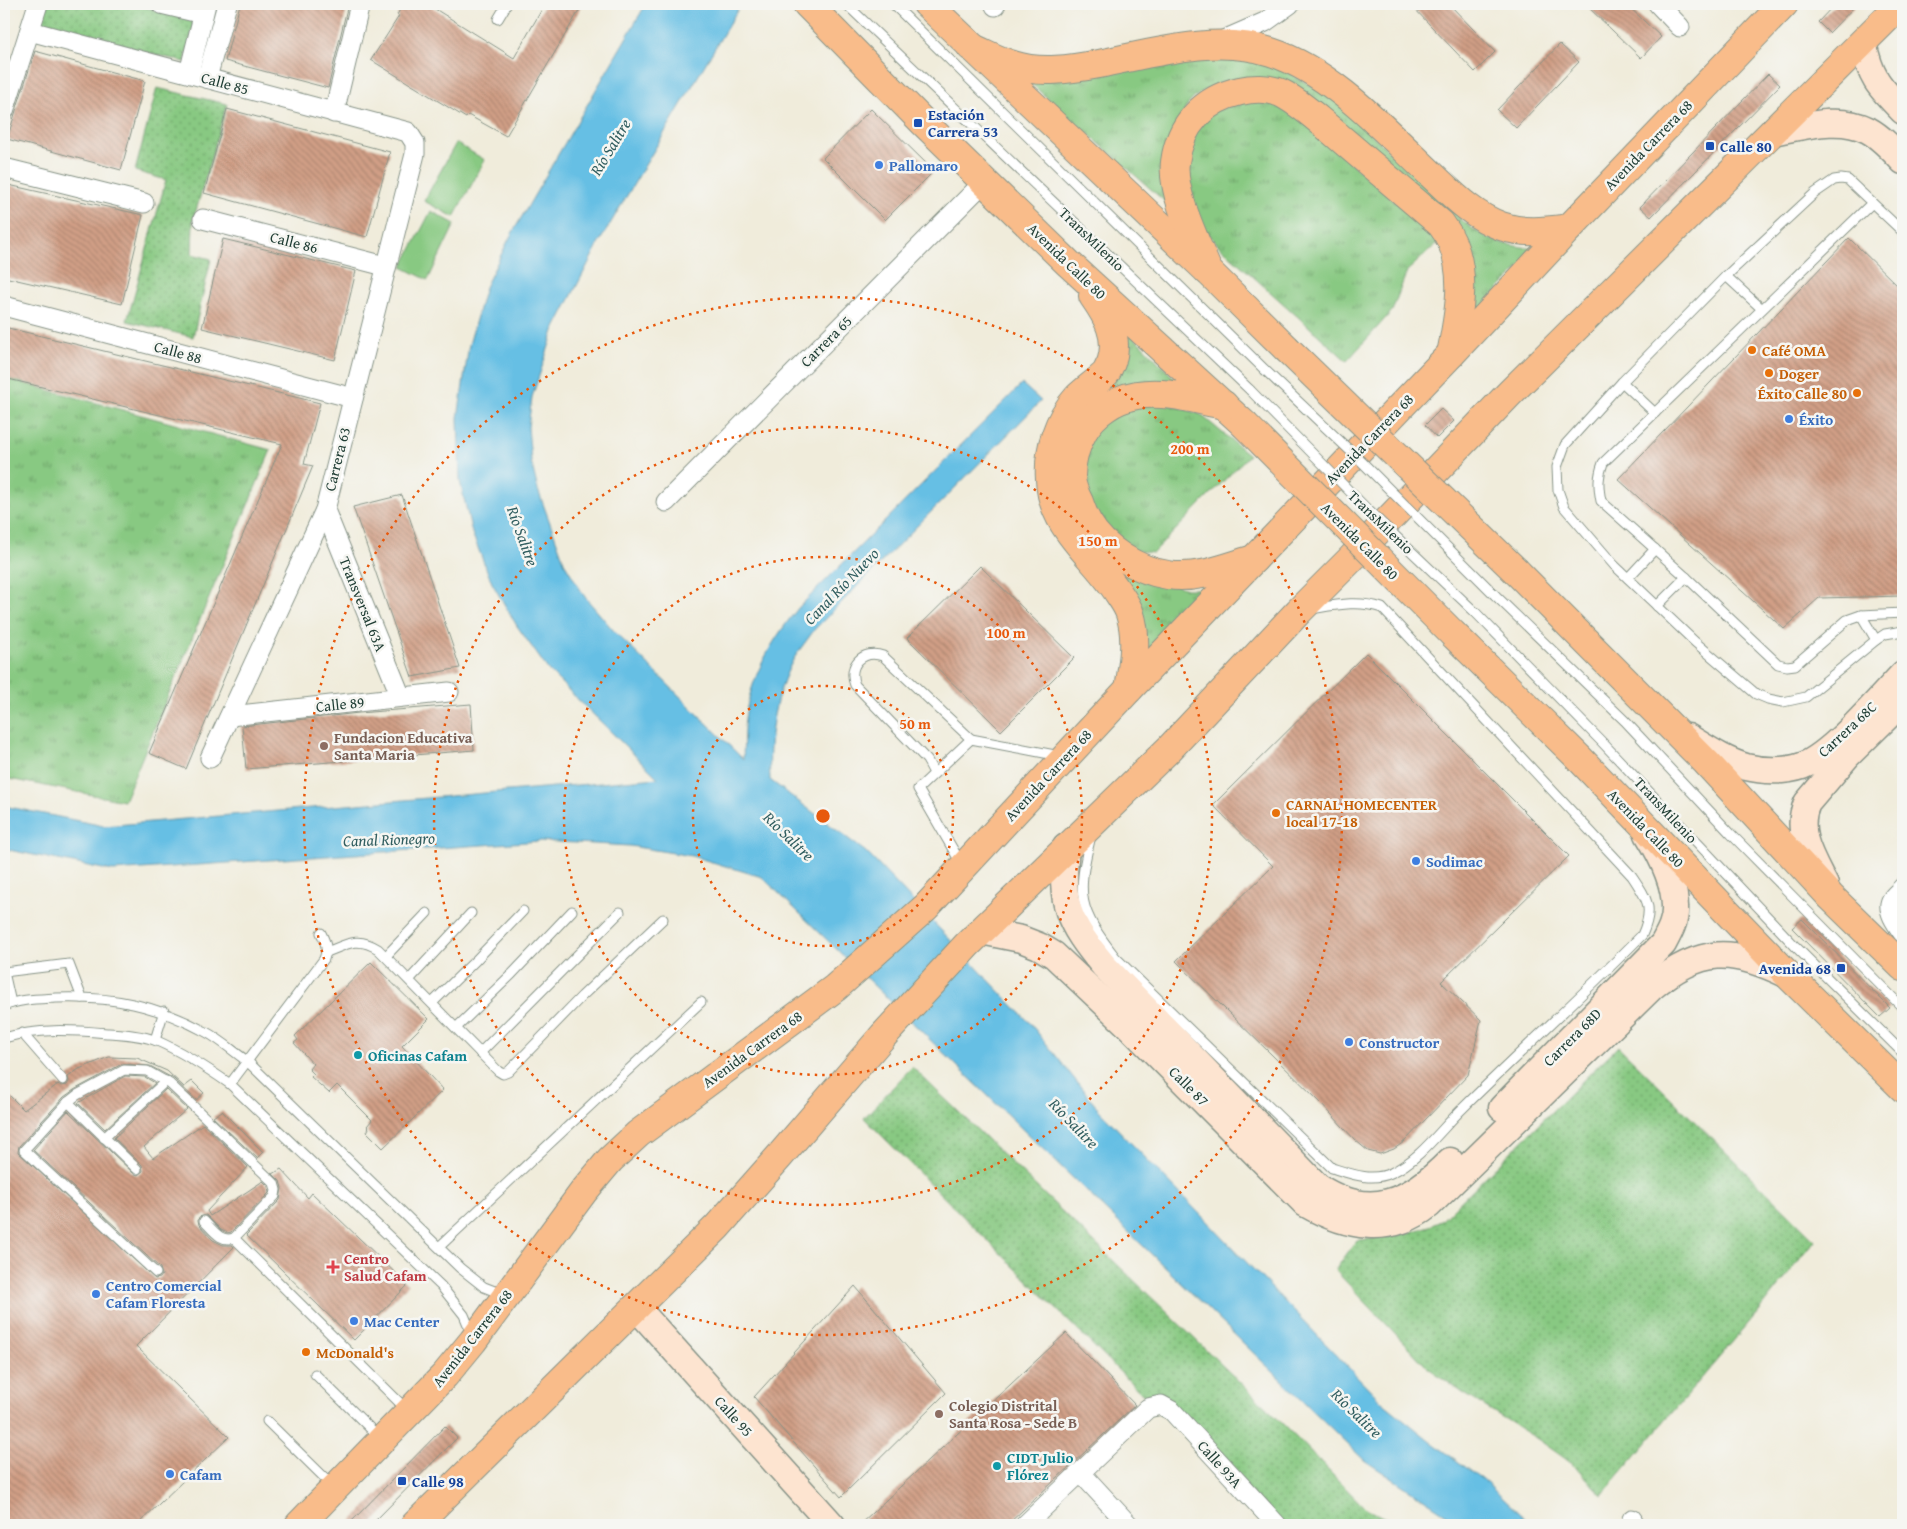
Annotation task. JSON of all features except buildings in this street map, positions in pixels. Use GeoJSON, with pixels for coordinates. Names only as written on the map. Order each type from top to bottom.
{"type":"FeatureCollection","features":[{"type":"Feature","properties":{"kind":"main road","name":"Avenida Calle 80"},"geometry":{"type":"LineString","coordinates":[[807,4],[923,122],[986,181],[1068,263],[1244,424],[1580,759],[1788,975],[1903,1088]]}},
{"type":"Feature","properties":{"kind":"main road"},"geometry":{"type":"LineString","coordinates":[[927,4],[1208,271],[1517,572],[1673,729],[1831,897],[1903,967]]}},
{"type":"Feature","properties":{"kind":"main road","name":"Avenida Carrera 68"},"geometry":{"type":"LineString","coordinates":[[299,1525],[445,1375],[473,1341],[584,1191],[610,1160],[638,1134],[835,988],[926,907],[1129,689],[1784,4]]}},
{"type":"Feature","properties":{"kind":"main road"},"geometry":{"type":"LineString","coordinates":[[415,1525],[716,1227],[883,1036],[974,938],[1170,748],[1299,611],[1510,394],[1901,4]]}},
{"type":"Feature","properties":{"kind":"main road"},"geometry":{"type":"LineString","coordinates":[[971,47],[1014,66],[1038,69],[1069,69],[1213,44],[1270,52],[1302,66],[1325,80],[1353,102],[1454,196],[1481,216],[1500,226],[1530,232],[1568,228]]}},
{"type":"Feature","properties":{"kind":"main road"},"geometry":{"type":"LineString","coordinates":[[1208,271],[1178,193],[1174,162],[1180,142],[1191,120],[1203,107],[1225,94],[1254,88],[1280,93],[1299,104],[1326,126],[1441,224],[1449,234],[1454,244],[1460,272],[1460,288],[1451,354]]}},
{"type":"Feature","properties":{"kind":"main road"},"geometry":{"type":"LineString","coordinates":[[1068,263],[1104,311],[1111,324],[1114,347],[1108,371],[1077,398],[1058,430],[1049,458],[1050,482],[1056,509],[1069,534],[1111,581],[1130,612],[1134,629],[1134,648],[1129,689]]}},
{"type":"Feature","properties":{"kind":"main road"},"geometry":{"type":"LineString","coordinates":[[1224,405],[1153,393],[1136,395],[1110,404],[1089,421],[1079,440],[1073,458],[1071,477],[1076,496],[1088,523],[1106,544],[1128,561],[1145,570],[1170,576],[1191,576],[1254,559]]}},
{"type":"Feature","properties":{"kind":"street"},"geometry":{"type":"LineString","coordinates":[[4,111],[38,4]]}},
{"type":"Feature","properties":{"kind":"street"},"geometry":{"type":"LineString","coordinates":[[162,4],[205,9],[189,73]]}},
{"type":"Feature","properties":{"kind":"street"},"geometry":{"type":"LineString","coordinates":[[207,78],[227,4]]}},
{"type":"Feature","properties":{"kind":"street"},"geometry":{"type":"LineString","coordinates":[[334,113],[360,4]]}},
{"type":"Feature","properties":{"kind":"street"},"geometry":{"type":"LineString","coordinates":[[1213,44],[1265,22],[1290,4]]}},
{"type":"Feature","properties":{"kind":"street"},"geometry":{"type":"LineString","coordinates":[[1658,4],[1680,27]]}},
{"type":"Feature","properties":{"kind":"street","name":"Calle 85"},"geometry":{"type":"LineString","coordinates":[[30,31],[408,132],[415,143]]}},
{"type":"Feature","properties":{"kind":"street"},"geometry":{"type":"LineString","coordinates":[[1863,42],[1869,67],[1878,85],[1903,112]]}},
{"type":"Feature","properties":{"kind":"street"},"geometry":{"type":"LineString","coordinates":[[1772,132],[1828,123],[1854,124],[1869,130],[1903,161]]}},
{"type":"Feature","properties":{"kind":"street","name":"Carrera 63"},"geometry":{"type":"LineString","coordinates":[[210,758],[325,510],[385,266],[415,154],[415,143]]}},
{"type":"Feature","properties":{"kind":"street"},"geometry":{"type":"LineString","coordinates":[[4,168],[144,202]]}},
{"type":"Feature","properties":{"kind":"street","name":"Carrera 65"},"geometry":{"type":"LineString","coordinates":[[666,502],[986,181]]}},
{"type":"Feature","properties":{"kind":"street","name":"Calle 86"},"geometry":{"type":"LineString","coordinates":[[203,219],[385,266]]}},
{"type":"Feature","properties":{"kind":"street","name":"Calle 88"},"geometry":{"type":"LineString","coordinates":[[4,306],[353,398]]}},
{"type":"Feature","properties":{"kind":"street","name":"Transversal 63A"},"geometry":{"type":"LineString","coordinates":[[325,510],[401,697]]}},
{"type":"Feature","properties":{"kind":"street","name":"Carrera 68C"},"geometry":{"type":"LineString","coordinates":[[1831,897],[1806,845],[1803,834],[1803,814],[1807,803],[1848,756],[1851,741],[1903,674]]}},
{"type":"Feature","properties":{"kind":"street","name":"Calle 89"},"geometry":{"type":"LineString","coordinates":[[230,716],[449,692]]}},
{"type":"Feature","properties":{"kind":"street","name":"Carrera 68C"},"geometry":{"type":"LineString","coordinates":[[1673,729],[1728,760],[1746,767],[1767,770],[1790,769],[1806,764],[1851,741],[1903,701]]}},
{"type":"Feature","properties":{"kind":"street","name":"Carrera 68D"},"geometry":{"type":"LineString","coordinates":[[1376,1204],[1402,1198],[1438,1173],[1663,944],[1672,926],[1676,908],[1671,883],[1661,857],[1640,823]]}},
{"type":"Feature","properties":{"kind":"street","name":"Calle 87"},"geometry":{"type":"LineString","coordinates":[[1066,848],[1064,887],[1066,903],[1083,940],[1104,966],[1318,1186],[1332,1196],[1350,1202],[1376,1204]]}},
{"type":"Feature","properties":{"kind":"street"},"geometry":{"type":"LineString","coordinates":[[1897,893],[1890,906],[1892,915],[1903,933]]}},
{"type":"Feature","properties":{"kind":"street","name":"Calle 87"},"geometry":{"type":"LineString","coordinates":[[974,938],[1021,939],[1039,946],[1054,955],[1128,1026],[1306,1204],[1339,1220],[1357,1224],[1372,1225],[1400,1221]]}},
{"type":"Feature","properties":{"kind":"street","name":"Carrera 68D"},"geometry":{"type":"LineString","coordinates":[[1400,1221],[1419,1213],[1429,1205],[1666,975],[1707,956],[1727,954],[1758,961],[1788,975]]}},
{"type":"Feature","properties":{"kind":"street","name":"Calle 95"},"geometry":{"type":"LineString","coordinates":[[636,1307],[832,1525]]}},
{"type":"Feature","properties":{"kind":"street","name":"Calle 93A"},"geometry":{"type":"LineString","coordinates":[[1081,1473],[1148,1408],[1162,1405],[1172,1411],[1277,1525]]}},
{"type":"Feature","properties":{"kind":"street"},"geometry":{"type":"LineString","coordinates":[[1025,1525],[1081,1473],[1129,1525]]}},
{"type":"Feature","properties":{"kind":"lane"},"geometry":{"type":"LineString","coordinates":[[498,19],[507,4]]}},
{"type":"Feature","properties":{"kind":"lane","name":"TransMilenio"},"geometry":{"type":"LineString","coordinates":[[846,4],[1250,390],[1367,509],[1476,613],[1601,741],[1795,946],[1903,1053]]}},
{"type":"Feature","properties":{"kind":"lane","name":"TransMilenio"},"geometry":{"type":"LineString","coordinates":[[893,4],[1625,721],[1731,834],[1903,1008]]}},
{"type":"Feature","properties":{"kind":"lane"},"geometry":{"type":"LineString","coordinates":[[1903,232],[1848,180],[1834,180],[1816,193],[1726,276],[1622,382],[1565,445],[1557,467],[1558,490],[1564,507],[1614,565],[1694,642],[1756,694],[1783,702],[1806,696],[1885,634],[1903,632]]}},
{"type":"Feature","properties":{"kind":"lane"},"geometry":{"type":"LineString","coordinates":[[1872,203],[1603,463],[1599,474],[1598,488],[1602,500],[1778,664],[1786,666],[1795,665],[1847,620],[1861,615],[1903,613]]}},
{"type":"Feature","properties":{"kind":"lane"},"geometry":{"type":"LineString","coordinates":[[1726,276],[1762,309]]}},
{"type":"Feature","properties":{"kind":"lane"},"geometry":{"type":"LineString","coordinates":[[1622,382],[1655,413]]}},
{"type":"Feature","properties":{"kind":"lane"},"geometry":{"type":"LineString","coordinates":[[1628,578],[1655,549]]}},
{"type":"Feature","properties":{"kind":"lane"},"geometry":{"type":"LineString","coordinates":[[1657,606],[1686,577]]}},
{"type":"Feature","properties":{"kind":"lane"},"geometry":{"type":"LineString","coordinates":[[1095,820],[1083,867],[1081,891],[1086,913],[1096,932],[1116,958],[1141,983],[1332,1168],[1358,1176],[1372,1177],[1390,1174],[1413,1160],[1462,1108],[1642,936],[1648,920],[1648,908],[1644,893],[1632,876],[1382,608],[1369,604],[1353,603],[1299,611]]}},
{"type":"Feature","properties":{"kind":"lane"},"geometry":{"type":"LineString","coordinates":[[1861,615],[1876,640]]}},
{"type":"Feature","properties":{"kind":"lane"},"geometry":{"type":"LineString","coordinates":[[934,774],[927,760],[855,685],[852,672],[860,658],[872,653],[883,656],[971,739],[1065,757]]}},
{"type":"Feature","properties":{"kind":"lane"},"geometry":{"type":"LineString","coordinates":[[963,866],[918,789],[971,739]]}},
{"type":"Feature","properties":{"kind":"lane"},"geometry":{"type":"LineString","coordinates":[[432,1003],[523,911]]}},
{"type":"Feature","properties":{"kind":"lane"},"geometry":{"type":"LineString","coordinates":[[456,1028],[512,974],[572,911]]}},
{"type":"Feature","properties":{"kind":"lane"},"geometry":{"type":"LineString","coordinates":[[480,1053],[620,912]]}},
{"type":"Feature","properties":{"kind":"lane"},"geometry":{"type":"LineString","coordinates":[[386,956],[427,913]]}},
{"type":"Feature","properties":{"kind":"lane"},"geometry":{"type":"LineString","coordinates":[[409,980],[471,913]]}},
{"type":"Feature","properties":{"kind":"lane"},"geometry":{"type":"LineString","coordinates":[[327,952],[352,942],[362,941],[369,943],[386,956],[480,1053],[503,1074],[508,1072],[582,996],[663,919]]}},
{"type":"Feature","properties":{"kind":"lane"},"geometry":{"type":"LineString","coordinates":[[230,1084],[324,959],[327,952],[326,942],[321,933]]}},
{"type":"Feature","properties":{"kind":"lane"},"geometry":{"type":"LineString","coordinates":[[82,998],[70,964],[4,972],[7,1005],[82,998],[122,1002],[164,1012],[208,1033],[247,1061],[460,1268],[484,1288],[506,1295]]}},
{"type":"Feature","properties":{"kind":"lane"},"geometry":{"type":"LineString","coordinates":[[439,1247],[701,1002]]}},
{"type":"Feature","properties":{"kind":"lane"},"geometry":{"type":"LineString","coordinates":[[155,1040],[164,1012]]}},
{"type":"Feature","properties":{"kind":"lane"},"geometry":{"type":"LineString","coordinates":[[4,1038],[22,1033],[65,1029],[125,1034],[155,1040],[198,1061],[230,1084],[441,1286],[464,1315],[473,1341]]}},
{"type":"Feature","properties":{"kind":"lane"},"geometry":{"type":"LineString","coordinates":[[22,1033],[63,1080]]}},
{"type":"Feature","properties":{"kind":"lane"},"geometry":{"type":"LineString","coordinates":[[156,1273],[24,1150],[68,1102],[77,1095],[124,1070],[147,1070],[166,1082],[274,1183],[275,1196],[234,1238],[222,1239],[204,1221]]}},
{"type":"Feature","properties":{"kind":"lane"},"geometry":{"type":"LineString","coordinates":[[104,1138],[166,1082]]}},
{"type":"Feature","properties":{"kind":"lane"},"geometry":{"type":"LineString","coordinates":[[68,1102],[137,1168]]}},
{"type":"Feature","properties":{"kind":"lane"},"geometry":{"type":"LineString","coordinates":[[234,1238],[409,1412]]}},
{"type":"Feature","properties":{"kind":"lane"},"geometry":{"type":"LineString","coordinates":[[315,1374],[382,1440]]}},
{"type":"Feature","properties":{"kind":"lane"},"geometry":{"type":"LineString","coordinates":[[267,1421],[335,1488]]}},
{"type":"Feature","properties":{"kind":"green space"},"geometry":{"type":"Polygon","coordinates":[[[46,4],[131,4],[195,19],[185,62],[40,26],[46,4]]]}},
{"type":"Feature","properties":{"kind":"green space"},"geometry":{"type":"Polygon","coordinates":[[[1203,59],[1263,59],[1332,97],[1473,229],[1498,242],[1538,249],[1463,326],[1465,250],[1247,77],[1230,80],[1214,86],[1199,94],[1186,107],[1179,138],[1170,206],[1028,81],[1203,59]]]}},
{"type":"Feature","properties":{"kind":"green space"},"geometry":{"type":"Polygon","coordinates":[[[157,88],[227,104],[193,221],[192,254],[211,259],[193,337],[127,321],[166,180],[135,171],[157,88]]]}},
{"type":"Feature","properties":{"kind":"green space"},"geometry":{"type":"Polygon","coordinates":[[[1259,97],[1288,108],[1440,241],[1407,271],[1392,311],[1347,361],[1218,245],[1199,224],[1182,176],[1189,140],[1208,113],[1259,97]]]}},
{"type":"Feature","properties":{"kind":"green space"},"geometry":{"type":"Polygon","coordinates":[[[456,143],[485,160],[454,217],[424,201],[456,143]]]}},
{"type":"Feature","properties":{"kind":"green space"},"geometry":{"type":"Polygon","coordinates":[[[431,211],[455,224],[428,280],[402,267],[431,211]]]}},
{"type":"Feature","properties":{"kind":"green space"},"geometry":{"type":"Polygon","coordinates":[[[1125,328],[1186,390],[1099,397],[1125,328]]]}},
{"type":"Feature","properties":{"kind":"green space"},"geometry":{"type":"Polygon","coordinates":[[[4,378],[271,450],[124,801],[4,778],[4,378]]]}},
{"type":"Feature","properties":{"kind":"green space"},"geometry":{"type":"Polygon","coordinates":[[[1161,402],[1200,414],[1249,455],[1153,553],[1127,549],[1101,523],[1086,499],[1083,469],[1087,442],[1103,423],[1132,406],[1161,402]]]}},
{"type":"Feature","properties":{"kind":"green space"},"geometry":{"type":"Polygon","coordinates":[[[1109,558],[1186,589],[1199,589],[1213,585],[1138,665],[1109,558]]]}},
{"type":"Feature","properties":{"kind":"green space"},"geometry":{"type":"Polygon","coordinates":[[[1618,1046],[1815,1240],[1758,1312],[1602,1495],[1570,1462],[1536,1438],[1463,1393],[1427,1367],[1335,1270],[1357,1240],[1400,1235],[1441,1221],[1618,1046]]]}},
{"type":"Feature","properties":{"kind":"green space"},"geometry":{"type":"Polygon","coordinates":[[[912,1067],[1279,1420],[1365,1508],[1399,1525],[1274,1525],[864,1118],[912,1067]]]}},
{"type":"Feature","properties":{"kind":"water"},"geometry":{"type":"Polygon","coordinates":[[[646,4],[741,4],[600,241],[555,328],[532,397],[528,427],[531,461],[538,490],[565,564],[585,597],[614,631],[743,759],[745,718],[749,697],[759,669],[773,643],[800,606],[1022,384],[1041,401],[814,630],[801,648],[792,661],[779,693],[771,736],[770,780],[866,852],[1030,1023],[1099,1110],[1382,1402],[1483,1480],[1532,1525],[1460,1525],[1454,1519],[1364,1460],[762,877],[692,856],[630,846],[540,841],[113,871],[4,849],[4,806],[104,826],[658,778],[549,671],[517,626],[492,583],[472,533],[460,481],[458,418],[469,345],[485,287],[510,237],[646,4]]]}},
{"type":"Feature","properties":{"kind":"place","name":"Estación Carrera 53"},"geometry":{"type":"Point","coordinates":[918,123]}},
{"type":"Feature","properties":{"kind":"place","name":"Calle 80"},"geometry":{"type":"Point","coordinates":[1710,146]}},
{"type":"Feature","properties":{"kind":"place","name":"Pallomaro"},"geometry":{"type":"Point","coordinates":[879,165]}},
{"type":"Feature","properties":{"kind":"place","name":"Café OMA"},"geometry":{"type":"Point","coordinates":[1752,350]}},
{"type":"Feature","properties":{"kind":"place","name":"Doger"},"geometry":{"type":"Point","coordinates":[1769,373]}},
{"type":"Feature","properties":{"kind":"place","name":"Éxito Calle 80"},"geometry":{"type":"Point","coordinates":[1857,393]}},
{"type":"Feature","properties":{"kind":"place","name":"Éxito"},"geometry":{"type":"Point","coordinates":[1789,419]}},
{"type":"Feature","properties":{"kind":"place","name":"Fundacion Educativa Santa Maria"},"geometry":{"type":"Point","coordinates":[324,746]}},
{"type":"Feature","properties":{"kind":"place","name":"CARNAL HOMECENTER local 17-18"},"geometry":{"type":"Point","coordinates":[1276,813]}},
{"type":"Feature","properties":{"kind":"place","name":"Sodimac"},"geometry":{"type":"Point","coordinates":[1416,861]}},
{"type":"Feature","properties":{"kind":"place","name":"Avenida 68"},"geometry":{"type":"Point","coordinates":[1841,968]}},
{"type":"Feature","properties":{"kind":"place","name":"Constructor"},"geometry":{"type":"Point","coordinates":[1349,1042]}},
{"type":"Feature","properties":{"kind":"place","name":"Oficinas Cafam"},"geometry":{"type":"Point","coordinates":[358,1055]}},
{"type":"Feature","properties":{"kind":"place","name":"Centro Salud Cafam"},"geometry":{"type":"Point","coordinates":[333,1267]}},
{"type":"Feature","properties":{"kind":"place","name":"Centro Comercial Cafam Floresta"},"geometry":{"type":"Point","coordinates":[96,1294]}},
{"type":"Feature","properties":{"kind":"place","name":"Mac Center"},"geometry":{"type":"Point","coordinates":[354,1321]}},
{"type":"Feature","properties":{"kind":"place","name":"McDonald's"},"geometry":{"type":"Point","coordinates":[306,1352]}},
{"type":"Feature","properties":{"kind":"place","name":"Colegio Distrital Santa Rosa - Sede B"},"geometry":{"type":"Point","coordinates":[939,1414]}},
{"type":"Feature","properties":{"kind":"place","name":"CIDT Julio Flórez"},"geometry":{"type":"Point","coordinates":[997,1466]}},
{"type":"Feature","properties":{"kind":"place","name":"Cafam"},"geometry":{"type":"Point","coordinates":[170,1474]}},
{"type":"Feature","properties":{"kind":"place","name":"Calle 98"},"geometry":{"type":"Point","coordinates":[402,1481]}},
{"type":"Feature","properties":{"kind":"water label","name":"Río Salitre"},"geometry":{"type":"Point","coordinates":[610,147]}},
{"type":"Feature","properties":{"kind":"water label","name":"Río Salitre"},"geometry":{"type":"Point","coordinates":[523,536]}},
{"type":"Feature","properties":{"kind":"water label","name":"Canal Río Nuevo"},"geometry":{"type":"Point","coordinates":[841,586]}},
{"type":"Feature","properties":{"kind":"water label","name":"Río Salitre"},"geometry":{"type":"Point","coordinates":[789,836]}},
{"type":"Feature","properties":{"kind":"water label","name":"Canal Rionegro"},"geometry":{"type":"Point","coordinates":[389,839]}},
{"type":"Feature","properties":{"kind":"water label","name":"Río Salitre"},"geometry":{"type":"Point","coordinates":[1074,1123]}},
{"type":"Feature","properties":{"kind":"water label","name":"Río Salitre"},"geometry":{"type":"Point","coordinates":[1357,1413]}}]}
